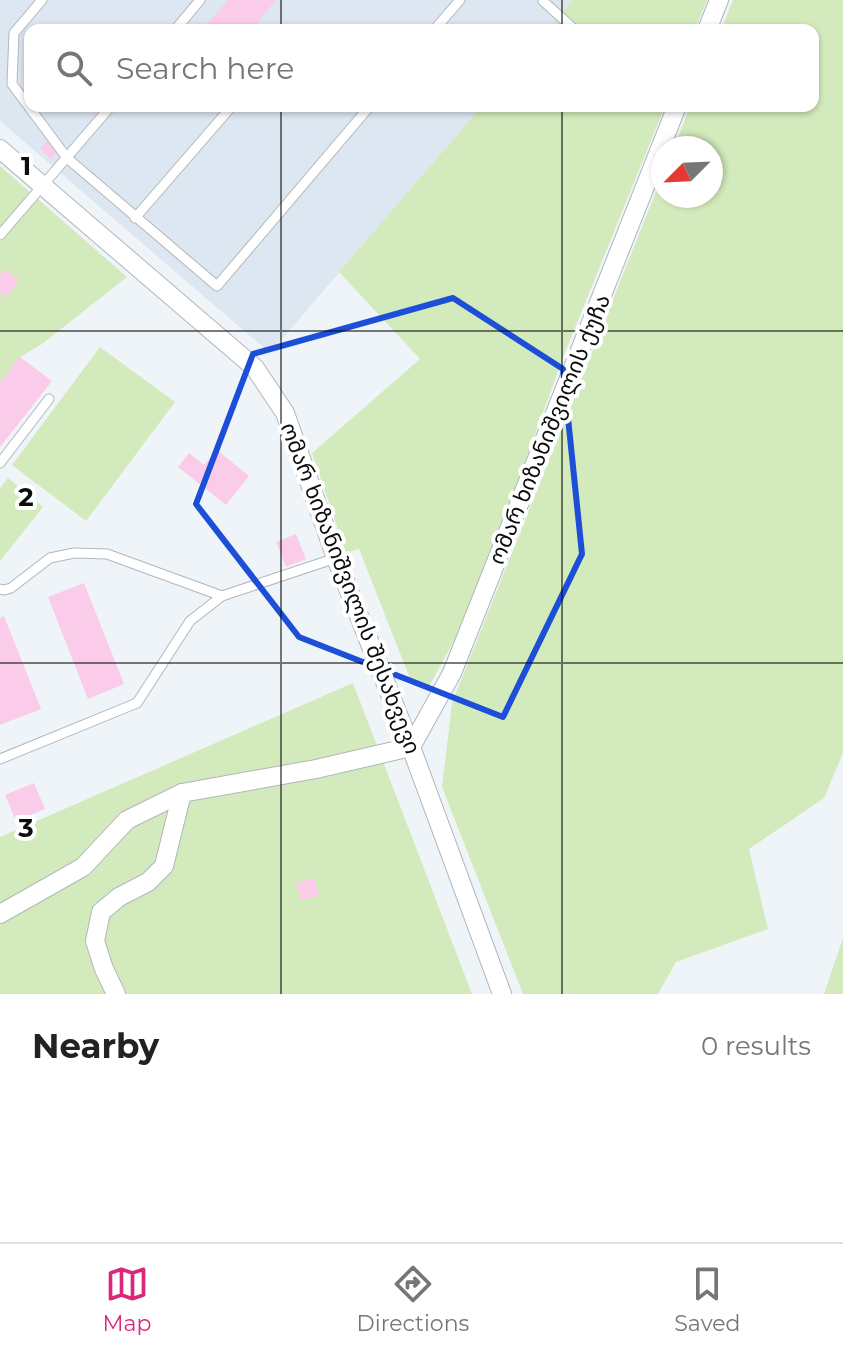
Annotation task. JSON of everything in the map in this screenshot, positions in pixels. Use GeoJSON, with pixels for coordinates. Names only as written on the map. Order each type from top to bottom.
{"type":"FeatureCollection","features":[{"type":"Feature","properties":{"kind":"street"},"geometry":{"type":"LineString","coordinates":[[709,24],[719,0]]}},
{"type":"Feature","properties":{"kind":"street","name":"ომარ ხიზანიშვილის ქუჩა"},"geometry":{"type":"LineString","coordinates":[[411,747],[452,673],[675,112]]}},
{"type":"Feature","properties":{"kind":"street","name":"ომარ ხიზანიშვილის შესახვევი"},"geometry":{"type":"LineString","coordinates":[[0,149],[255,368],[285,413],[336,558],[411,747],[502,994]]}},
{"type":"Feature","properties":{"kind":"street"},"geometry":{"type":"LineString","coordinates":[[0,914],[83,867],[127,820],[182,793],[316,769],[411,747]]}},
{"type":"Feature","properties":{"kind":"street"},"geometry":{"type":"LineString","coordinates":[[116,994],[95,941],[101,912],[119,897],[148,882],[164,866],[182,793]]}},
{"type":"Feature","properties":{"kind":"lane"},"geometry":{"type":"LineString","coordinates":[[24,100],[12,84],[14,33],[42,0]]}},
{"type":"Feature","properties":{"kind":"lane"},"geometry":{"type":"LineString","coordinates":[[180,24],[200,0]]}},
{"type":"Feature","properties":{"kind":"lane"},"geometry":{"type":"LineString","coordinates":[[439,24],[460,0]]}},
{"type":"Feature","properties":{"kind":"lane"},"geometry":{"type":"LineString","coordinates":[[543,1],[568,24]]}},
{"type":"Feature","properties":{"kind":"lane"},"geometry":{"type":"LineString","coordinates":[[33,112],[67,158],[217,286],[365,112]]}},
{"type":"Feature","properties":{"kind":"lane"},"geometry":{"type":"LineString","coordinates":[[0,235],[106,112]]}},
{"type":"Feature","properties":{"kind":"lane"},"geometry":{"type":"LineString","coordinates":[[135,218],[227,112]]}},
{"type":"Feature","properties":{"kind":"lane"},"geometry":{"type":"LineString","coordinates":[[0,463],[49,399]]}},
{"type":"Feature","properties":{"kind":"lane"},"geometry":{"type":"LineString","coordinates":[[0,589],[11,588],[50,558],[74,553],[107,554],[222,596]]}},
{"type":"Feature","properties":{"kind":"lane"},"geometry":{"type":"LineString","coordinates":[[0,759],[137,703],[190,621],[222,596],[336,558]]}},
{"type":"Feature","properties":{"kind":"highlighted area"},"geometry":{"type":"Polygon","coordinates":[[[453,298],[563,369],[582,554],[503,717],[299,637],[196,504],[253,354],[453,298]]]}},
{"type":"Feature","properties":{"kind":"shaded area"},"geometry":{"type":"Polygon","coordinates":[[[0,0],[573,0],[552,24],[24,24],[24,112],[477,112],[270,353],[0,121],[0,0]]]}},
{"type":"Feature","properties":{"kind":"green space"},"geometry":{"type":"Polygon","coordinates":[[[573,0],[707,0],[697,24],[552,24],[573,0]]]}},
{"type":"Feature","properties":{"kind":"green space"},"geometry":{"type":"Polygon","coordinates":[[[733,0],[843,0],[843,753],[824,798],[749,849],[768,929],[676,962],[658,994],[523,994],[442,787],[452,703],[651,204],[651,208],[723,208],[723,136],[679,136],[688,112],[819,112],[819,24],[723,24],[733,0]]]}},
{"type":"Feature","properties":{"kind":"green space"},"geometry":{"type":"Polygon","coordinates":[[[477,112],[663,112],[564,355],[472,608],[427,690],[411,681],[359,549],[346,553],[312,453],[420,359],[339,272],[477,112]]]}},
{"type":"Feature","properties":{"kind":"green space"},"geometry":{"type":"Polygon","coordinates":[[[0,166],[127,277],[42,344],[20,357],[0,382],[0,166]]]}},
{"type":"Feature","properties":{"kind":"green space"},"geometry":{"type":"Polygon","coordinates":[[[100,347],[175,402],[86,521],[12,465],[100,347]]]}},
{"type":"Feature","properties":{"kind":"green space"},"geometry":{"type":"Polygon","coordinates":[[[8,478],[43,507],[0,561],[0,488],[8,478]]]}},
{"type":"Feature","properties":{"kind":"green space"},"geometry":{"type":"Polygon","coordinates":[[[353,683],[472,994],[0,994],[0,837],[353,683]]]}},
{"type":"Feature","properties":{"kind":"green space"},"geometry":{"type":"Polygon","coordinates":[[[843,938],[843,994],[824,994],[843,938]]]}},
{"type":"Feature","properties":{"kind":"building"},"geometry":{"type":"Polygon","coordinates":[[[228,0],[276,0],[256,24],[207,24],[228,0]]]}},
{"type":"Feature","properties":{"kind":"building"},"geometry":{"type":"Polygon","coordinates":[[[47,141],[59,150],[51,159],[40,149],[47,141]]]}},
{"type":"Feature","properties":{"kind":"building"},"geometry":{"type":"Polygon","coordinates":[[[5,269],[19,281],[6,297],[0,292],[0,275],[5,269]]]}},
{"type":"Feature","properties":{"kind":"building"},"geometry":{"type":"Polygon","coordinates":[[[20,357],[52,381],[0,447],[0,382],[20,357]]]}},
{"type":"Feature","properties":{"kind":"building"},"geometry":{"type":"Polygon","coordinates":[[[217,450],[249,476],[226,505],[178,467],[189,453],[204,465],[217,450]]]}},
{"type":"Feature","properties":{"kind":"building"},"geometry":{"type":"Polygon","coordinates":[[[296,534],[306,559],[286,567],[276,542],[296,534]]]}},
{"type":"Feature","properties":{"kind":"building"},"geometry":{"type":"Polygon","coordinates":[[[84,583],[124,684],[88,699],[48,597],[84,583]]]}},
{"type":"Feature","properties":{"kind":"building"},"geometry":{"type":"Polygon","coordinates":[[[4,616],[41,709],[0,725],[0,618],[4,616]]]}},
{"type":"Feature","properties":{"kind":"building"},"geometry":{"type":"Polygon","coordinates":[[[34,783],[45,809],[16,821],[5,795],[34,783]]]}},
{"type":"Feature","properties":{"kind":"building"},"geometry":{"type":"Polygon","coordinates":[[[315,878],[319,896],[301,900],[296,883],[315,878]]]}}]}
